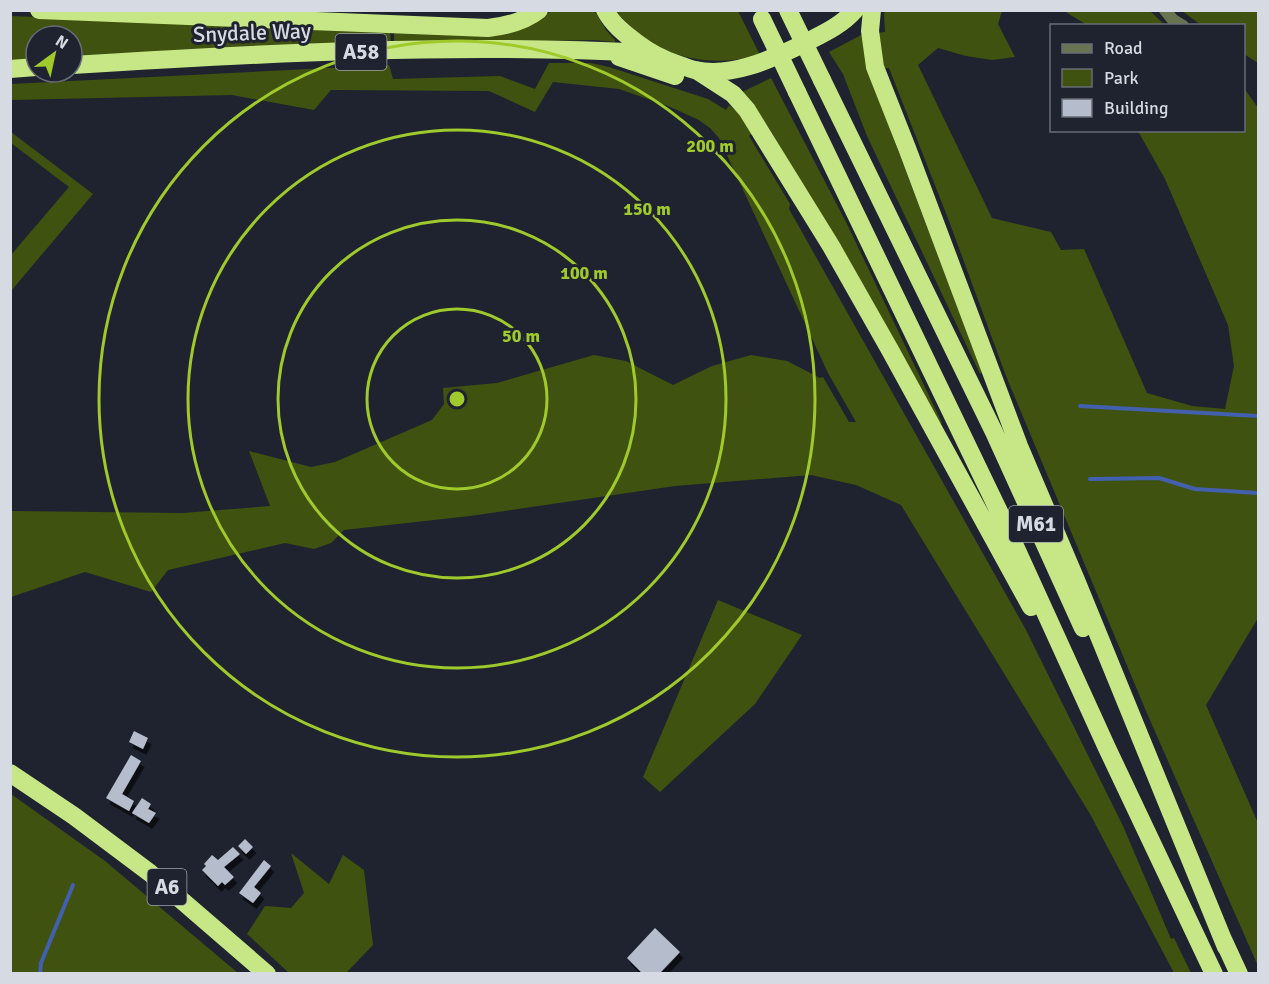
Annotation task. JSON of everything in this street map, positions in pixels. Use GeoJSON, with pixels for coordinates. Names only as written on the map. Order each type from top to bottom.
{"type":"FeatureCollection","features":[{"type":"Feature","properties":{"kind":"highway","name":"Snydale Way"},"geometry":{"type":"LineString","coordinates":[[39,10],[455,28],[507,26],[539,10]]}},
{"type":"Feature","properties":{"kind":"highway","name":"A58"},"geometry":{"type":"LineString","coordinates":[[605,10],[625,34],[649,53],[696,70],[722,71],[770,60],[831,30],[855,10]]}},
{"type":"Feature","properties":{"kind":"highway","name":"M61"},"geometry":{"type":"LineString","coordinates":[[788,10],[994,432],[1239,974]]}},
{"type":"Feature","properties":{"kind":"highway","name":"M61"},"geometry":{"type":"LineString","coordinates":[[872,10],[870,35],[875,67],[1019,446],[1226,946]]}},
{"type":"Feature","properties":{"kind":"highway","name":"M61"},"geometry":{"type":"LineString","coordinates":[[760,15],[1005,524],[1107,748],[1214,974]]}},
{"type":"Feature","properties":{"kind":"highway","name":"Snydale Way"},"geometry":{"type":"LineString","coordinates":[[84,64],[196,57],[369,51],[585,49],[649,53]]}},
{"type":"Feature","properties":{"kind":"highway"},"geometry":{"type":"LineString","coordinates":[[585,49],[707,87],[728,100],[754,124]]}},
{"type":"Feature","properties":{"kind":"highway"},"geometry":{"type":"LineString","coordinates":[[696,70],[733,94],[747,110],[754,124]]}},
{"type":"Feature","properties":{"kind":"highway","name":"M61"},"geometry":{"type":"LineString","coordinates":[[754,124],[831,246],[890,350],[1107,748]]}},
{"type":"Feature","properties":{"kind":"highway","name":"A6"},"geometry":{"type":"LineString","coordinates":[[10,773],[142,866],[267,974]]}},
{"type":"Feature","properties":{"kind":"street"},"geometry":{"type":"LineString","coordinates":[[1165,10],[1180,24]]}},
{"type":"Feature","properties":{"kind":"green space"},"geometry":{"type":"Polygon","coordinates":[[[594,10],[615,42],[593,40],[394,44],[394,32],[535,22],[551,11],[594,10]]]}},
{"type":"Feature","properties":{"kind":"green space"},"geometry":{"type":"Polygon","coordinates":[[[616,11],[738,11],[760,55],[719,61],[700,60],[681,55],[663,49],[646,39],[616,11]]]}},
{"type":"Feature","properties":{"kind":"green space"},"geometry":{"type":"Polygon","coordinates":[[[885,11],[1002,11],[998,24],[1015,57],[992,60],[938,48],[918,65],[992,218],[1051,232],[1061,250],[1084,249],[1147,393],[1192,406],[1225,409],[1234,366],[1228,325],[1165,179],[1139,132],[1245,132],[1245,89],[1258,108],[1258,618],[1206,705],[1258,823],[1258,966],[1146,711],[1006,376],[889,68],[885,68],[879,50],[877,33],[885,32],[885,11]]]}},
{"type":"Feature","properties":{"kind":"green space"},"geometry":{"type":"Polygon","coordinates":[[[1064,11],[1150,11],[1164,24],[1085,24],[1064,11]]]}},
{"type":"Feature","properties":{"kind":"green space"},"geometry":{"type":"Polygon","coordinates":[[[1182,11],[1258,11],[1258,63],[1245,55],[1245,24],[1200,24],[1182,11]]]}},
{"type":"Feature","properties":{"kind":"green space"},"geometry":{"type":"Polygon","coordinates":[[[11,16],[390,32],[391,44],[84,58],[84,24],[24,24],[24,63],[11,64],[11,16]]]}},
{"type":"Feature","properties":{"kind":"green space"},"geometry":{"type":"Polygon","coordinates":[[[865,33],[879,100],[982,372],[980,374],[867,136],[843,74],[829,52],[865,33]]]}},
{"type":"Feature","properties":{"kind":"green space"},"geometry":{"type":"Polygon","coordinates":[[[549,63],[591,63],[708,99],[726,110],[729,105],[753,132],[749,136],[790,204],[789,209],[1026,630],[1123,826],[1171,939],[1174,938],[1191,973],[1174,973],[1090,814],[901,505],[856,485],[811,475],[675,486],[470,516],[344,530],[331,543],[314,549],[285,543],[168,570],[151,592],[85,572],[11,597],[11,511],[183,513],[270,506],[249,451],[311,467],[335,462],[432,420],[444,404],[443,388],[497,383],[594,355],[626,361],[673,385],[712,366],[751,355],[787,361],[820,378],[823,377],[849,422],[856,422],[828,373],[719,138],[699,120],[668,106],[619,89],[553,82],[535,112],[489,91],[331,90],[314,110],[232,95],[11,100],[11,84],[84,84],[84,80],[389,65],[393,79],[500,76],[535,89],[549,63]]]}},
{"type":"Feature","properties":{"kind":"green space"},"geometry":{"type":"Polygon","coordinates":[[[771,78],[847,224],[942,423],[940,424],[769,128],[740,93],[771,78]]]}},
{"type":"Feature","properties":{"kind":"green space"},"geometry":{"type":"Polygon","coordinates":[[[11,132],[93,194],[11,291],[11,255],[69,187],[11,143],[11,132]]]}},
{"type":"Feature","properties":{"kind":"green space"},"geometry":{"type":"Polygon","coordinates":[[[718,600],[802,635],[755,704],[660,792],[643,777],[718,600]]]}},
{"type":"Feature","properties":{"kind":"green space"},"geometry":{"type":"Polygon","coordinates":[[[11,794],[105,861],[238,973],[11,973],[11,794]]]}},
{"type":"Feature","properties":{"kind":"green space"},"geometry":{"type":"Polygon","coordinates":[[[291,853],[329,884],[343,855],[364,870],[373,945],[346,973],[289,973],[247,934],[265,906],[291,908],[304,893],[291,853]]]}},
{"type":"Feature","properties":{"kind":"building"},"geometry":{"type":"Polygon","coordinates":[[[134,731],[148,738],[143,749],[129,742],[134,731]]]}},
{"type":"Feature","properties":{"kind":"building"},"geometry":{"type":"Polygon","coordinates":[[[131,755],[141,761],[122,794],[134,801],[129,811],[106,798],[131,755]]]}},
{"type":"Feature","properties":{"kind":"building"},"geometry":{"type":"Polygon","coordinates":[[[142,798],[151,804],[148,809],[156,813],[149,823],[132,813],[142,798]]]}},
{"type":"Feature","properties":{"kind":"building"},"geometry":{"type":"Polygon","coordinates":[[[245,839],[253,847],[246,854],[238,846],[245,839]]]}},
{"type":"Feature","properties":{"kind":"building"},"geometry":{"type":"Polygon","coordinates":[[[233,847],[240,854],[224,867],[234,877],[225,885],[222,882],[218,886],[202,870],[206,866],[204,864],[212,855],[218,860],[233,847]]]}},
{"type":"Feature","properties":{"kind":"building"},"geometry":{"type":"Polygon","coordinates":[[[264,860],[271,866],[254,887],[261,893],[253,903],[239,893],[264,860]]]}},
{"type":"Feature","properties":{"kind":"building"},"geometry":{"type":"Polygon","coordinates":[[[655,928],[680,952],[659,974],[643,974],[627,958],[655,928]]]}},
{"type":"Feature","properties":{"kind":"waterway"},"geometry":{"type":"LineString","coordinates":[[1080,406],[1258,416]]}},
{"type":"Feature","properties":{"kind":"waterway"},"geometry":{"type":"LineString","coordinates":[[1090,479],[1159,478],[1195,489],[1258,493]]}},
{"type":"Feature","properties":{"kind":"waterway"},"geometry":{"type":"LineString","coordinates":[[40,974],[41,963],[73,885]]}}]}
